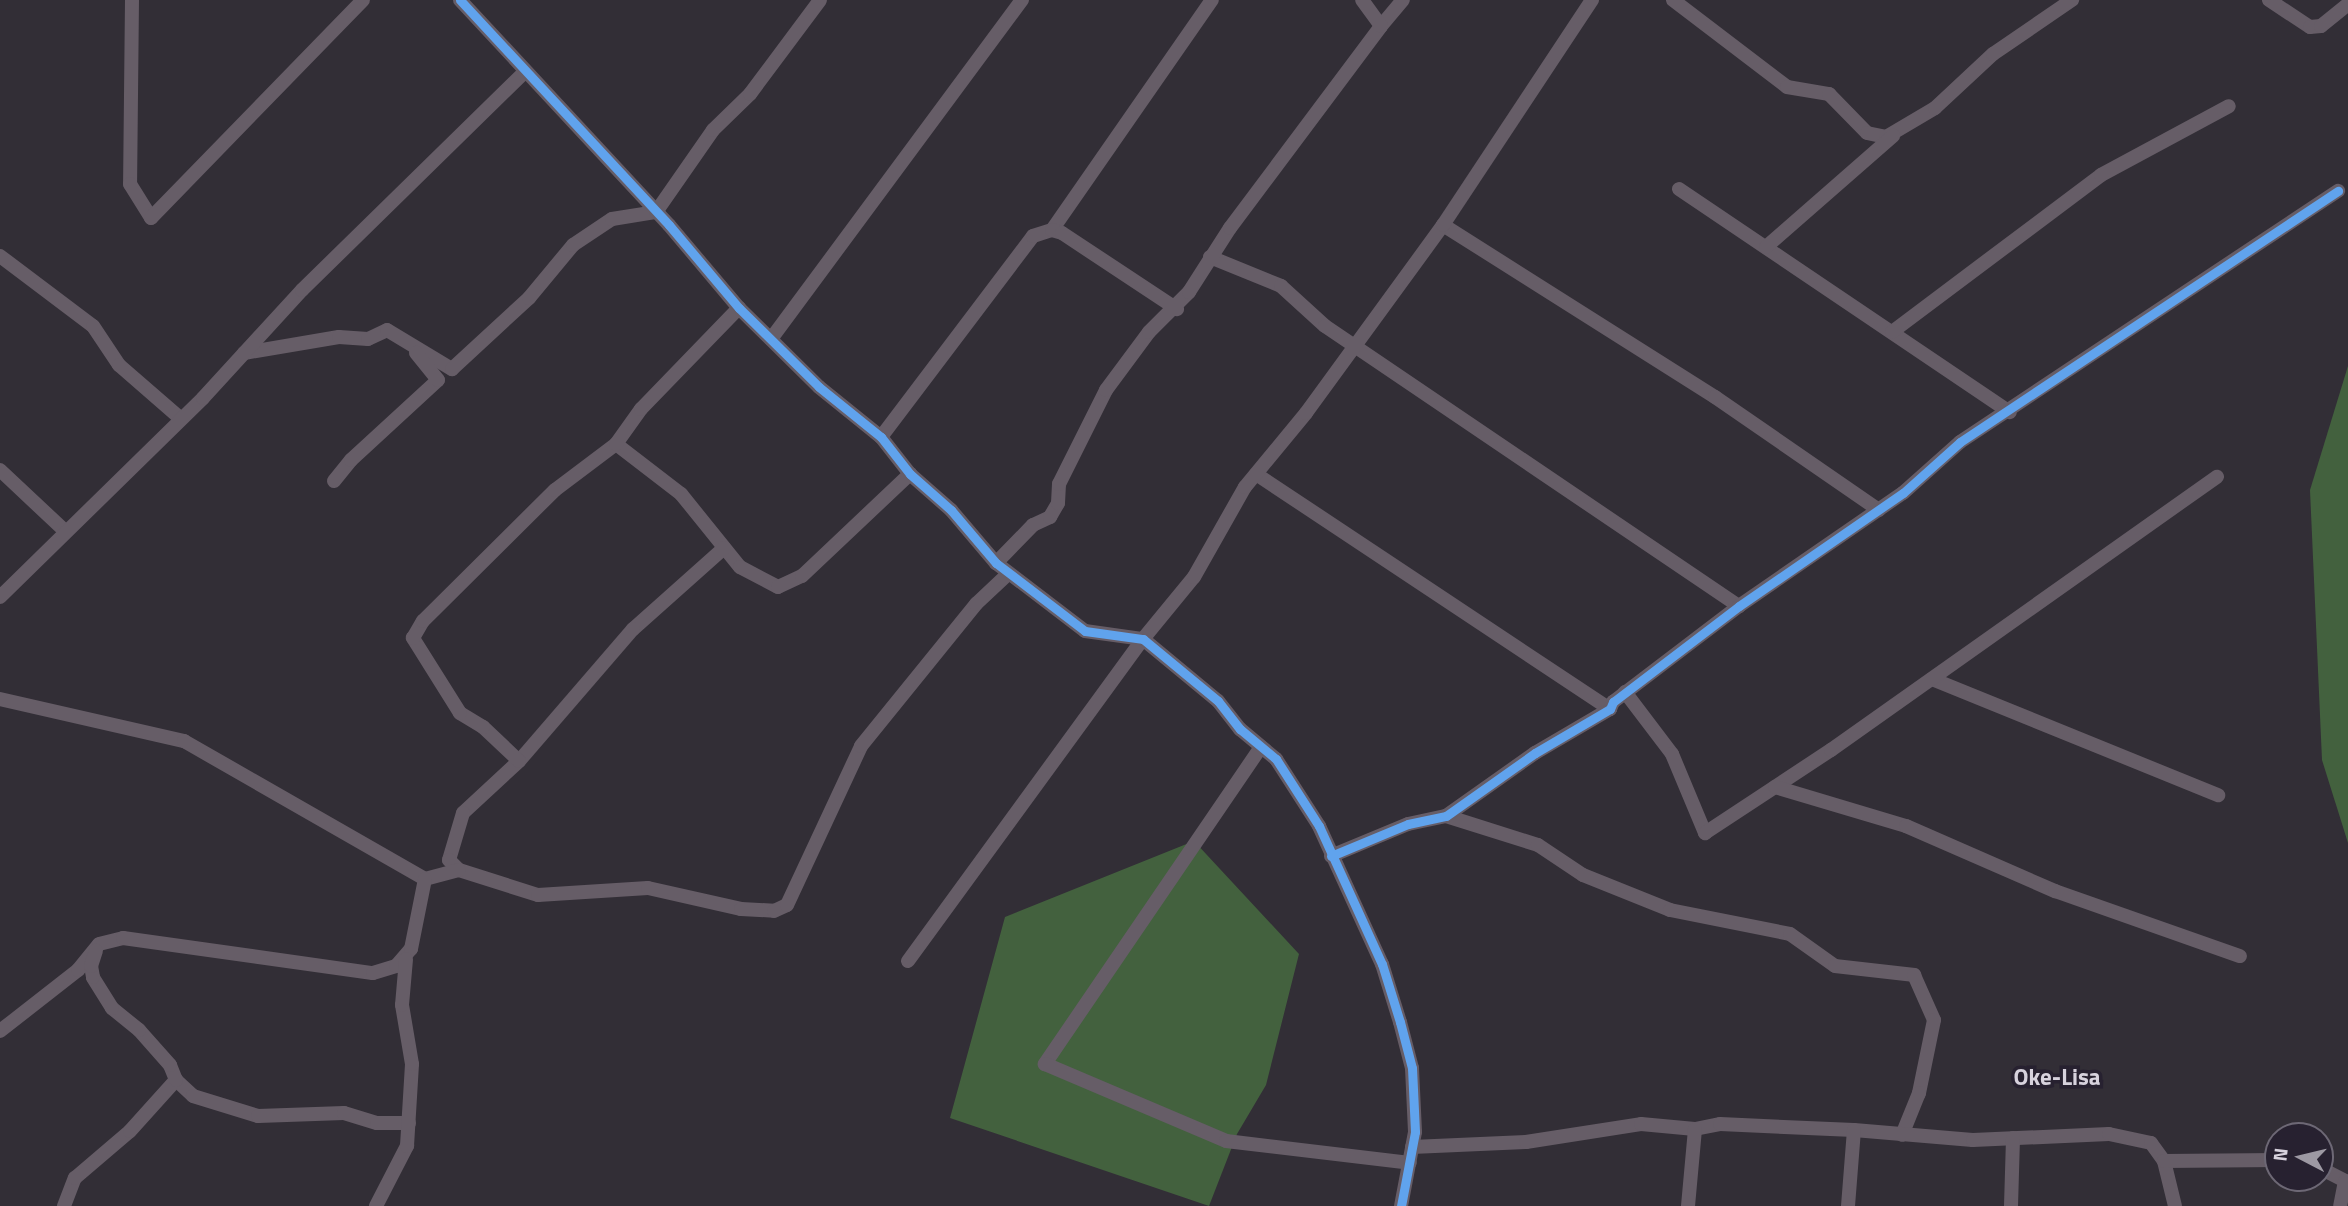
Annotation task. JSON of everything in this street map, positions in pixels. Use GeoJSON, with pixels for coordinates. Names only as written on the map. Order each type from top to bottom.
{"type":"FeatureCollection","features":[{"type":"Feature","properties":{"kind":"street"},"geometry":{"type":"LineString","coordinates":[[132,0],[130,184],[151,218],[363,0]]}},
{"type":"Feature","properties":{"kind":"street"},"geometry":{"type":"LineString","coordinates":[[460,0],[656,212],[739,308],[819,387],[881,437],[910,474],[951,510],[996,563],[1085,631],[1143,639],[1218,701],[1261,747],[1276,759],[1311,815],[1382,964],[1400,1022],[1412,1068],[1412,1147],[1401,1206]]}},
{"type":"Feature","properties":{"kind":"street"},"geometry":{"type":"LineString","coordinates":[[387,330],[452,369],[529,298],[573,244],[612,219],[656,212],[713,130],[750,94],[820,0]]}},
{"type":"Feature","properties":{"kind":"street"},"geometry":{"type":"LineString","coordinates":[[771,339],[1022,0]]}},
{"type":"Feature","properties":{"kind":"street"},"geometry":{"type":"LineString","coordinates":[[881,437],[1033,236],[1052,230],[1212,0]]}},
{"type":"Feature","properties":{"kind":"street"},"geometry":{"type":"LineString","coordinates":[[1362,0],[1381,26]]}},
{"type":"Feature","properties":{"kind":"street"},"geometry":{"type":"LineString","coordinates":[[996,563],[1033,525],[1050,517],[1058,503],[1059,484],[1106,390],[1149,332],[1177,309],[1210,257],[1403,0]]}},
{"type":"Feature","properties":{"kind":"street"},"geometry":{"type":"LineString","coordinates":[[908,961],[1143,639],[1194,578],[1256,474],[1443,225],[1592,0]]}},
{"type":"Feature","properties":{"kind":"street"},"geometry":{"type":"LineString","coordinates":[[1673,0],[1787,87],[1829,94],[1867,133],[1894,135]]}},
{"type":"Feature","properties":{"kind":"street"},"geometry":{"type":"LineString","coordinates":[[1766,247],[1894,135],[1935,108],[1993,54],[2072,0]]}},
{"type":"Feature","properties":{"kind":"street"},"geometry":{"type":"LineString","coordinates":[[2269,0],[2309,27],[2321,26],[2348,4]]}},
{"type":"Feature","properties":{"kind":"street"},"geometry":{"type":"LineString","coordinates":[[0,597],[244,353],[302,290],[525,72]]}},
{"type":"Feature","properties":{"kind":"street"},"geometry":{"type":"LineString","coordinates":[[1892,332],[2101,175],[2229,106]]}},
{"type":"Feature","properties":{"kind":"street"},"geometry":{"type":"LineString","coordinates":[[1679,189],[2010,412]]}},
{"type":"Feature","properties":{"kind":"street"},"geometry":{"type":"LineString","coordinates":[[1331,856],[1408,824],[1446,816],[1535,753],[1610,709],[1625,692],[1739,606],[1879,510],[1960,442],[2010,412],[2091,353],[2338,191]]}},
{"type":"Feature","properties":{"kind":"street"},"geometry":{"type":"LineString","coordinates":[[1443,225],[1716,397],[1879,510]]}},
{"type":"Feature","properties":{"kind":"street"},"geometry":{"type":"LineString","coordinates":[[1052,230],[1177,309]]}},
{"type":"Feature","properties":{"kind":"street"},"geometry":{"type":"LineString","coordinates":[[0,256],[93,326],[120,365],[180,418]]}},
{"type":"Feature","properties":{"kind":"street"},"geometry":{"type":"LineString","coordinates":[[1210,257],[1280,286],[1291,300],[1353,345],[1739,606]]}},
{"type":"Feature","properties":{"kind":"street"},"geometry":{"type":"LineString","coordinates":[[519,761],[483,727],[460,713],[413,638],[423,621],[555,490],[615,444],[641,409],[739,308]]}},
{"type":"Feature","properties":{"kind":"street"},"geometry":{"type":"LineString","coordinates":[[244,353],[339,337],[368,339],[387,330]]}},
{"type":"Feature","properties":{"kind":"street"},"geometry":{"type":"LineString","coordinates":[[334,481],[351,460],[438,380],[424,359],[387,330]]}},
{"type":"Feature","properties":{"kind":"street"},"geometry":{"type":"LineString","coordinates":[[615,444],[681,494],[740,568],[762,583],[778,587],[791,584],[910,474]]}},
{"type":"Feature","properties":{"kind":"street"},"geometry":{"type":"LineString","coordinates":[[0,470],[65,531]]}},
{"type":"Feature","properties":{"kind":"street"},"geometry":{"type":"LineString","coordinates":[[1256,474],[1610,709]]}},
{"type":"Feature","properties":{"kind":"street"},"geometry":{"type":"LineString","coordinates":[[1625,692],[1672,754],[1705,833],[1932,679],[2217,478]]}},
{"type":"Feature","properties":{"kind":"street"},"geometry":{"type":"LineString","coordinates":[[724,548],[607,655],[519,761],[463,813],[449,860],[459,870],[538,895],[648,888],[741,909],[774,911],[787,905],[861,746],[976,604],[1008,574]]}},
{"type":"Feature","properties":{"kind":"street"},"geometry":{"type":"LineString","coordinates":[[1932,679],[2218,795]]}},
{"type":"Feature","properties":{"kind":"street"},"geometry":{"type":"LineString","coordinates":[[0,699],[184,741],[425,878],[459,870]]}},
{"type":"Feature","properties":{"kind":"street"},"geometry":{"type":"LineString","coordinates":[[1261,747],[1045,1065],[1226,1141],[1409,1163]]}},
{"type":"Feature","properties":{"kind":"street"},"geometry":{"type":"LineString","coordinates":[[1775,787],[1906,826],[2055,891],[2240,956]]}},
{"type":"Feature","properties":{"kind":"street"},"geometry":{"type":"LineString","coordinates":[[1446,816],[1538,845],[1583,875],[1649,903],[1790,934],[1835,965],[1914,975],[1934,1020],[1919,1093],[1902,1135]]}},
{"type":"Feature","properties":{"kind":"street"},"geometry":{"type":"LineString","coordinates":[[376,1206],[407,1146],[412,1064],[402,1005],[406,959],[425,878]]}},
{"type":"Feature","properties":{"kind":"street"},"geometry":{"type":"LineString","coordinates":[[0,1031],[78,970],[99,943],[123,938],[373,973],[406,959]]}},
{"type":"Feature","properties":{"kind":"street"},"geometry":{"type":"LineString","coordinates":[[99,943],[91,966],[93,978],[112,1008],[139,1030],[170,1065],[176,1080],[192,1096],[258,1116],[344,1113],[377,1123],[409,1124]]}},
{"type":"Feature","properties":{"kind":"street"},"geometry":{"type":"LineString","coordinates":[[64,1206],[75,1178],[130,1131],[176,1080]]}},
{"type":"Feature","properties":{"kind":"street"},"geometry":{"type":"LineString","coordinates":[[1412,1147],[1526,1142],[1640,1124],[1695,1129],[1720,1124],[1902,1135],[2013,1138],[2109,1134],[2151,1143],[2164,1161],[2175,1206]]}},
{"type":"Feature","properties":{"kind":"street"},"geometry":{"type":"LineString","coordinates":[[1688,1206],[1695,1129]]}},
{"type":"Feature","properties":{"kind":"street"},"geometry":{"type":"LineString","coordinates":[[1847,1206],[1854,1130]]}},
{"type":"Feature","properties":{"kind":"street"},"geometry":{"type":"LineString","coordinates":[[2011,1206],[2013,1138]]}},
{"type":"Feature","properties":{"kind":"street"},"geometry":{"type":"LineString","coordinates":[[2164,1161],[2264,1160]]}},
{"type":"Feature","properties":{"kind":"street"},"geometry":{"type":"LineString","coordinates":[[2334,1176],[2344,1181],[2340,1206]]}},
{"type":"Feature","properties":{"kind":"green space"},"geometry":{"type":"Polygon","coordinates":[[[2348,366],[2348,843],[2322,760],[2310,490],[2348,366]]]}},
{"type":"Feature","properties":{"kind":"green space"},"geometry":{"type":"Polygon","coordinates":[[[1194,841],[1299,954],[1266,1085],[1237,1134],[1209,1206],[950,1118],[1005,917],[1194,841]]]}},
{"type":"Feature","properties":{"kind":"cycle path"},"geometry":{"type":"LineString","coordinates":[[460,0],[669,225],[739,308],[819,387],[881,437],[910,474],[951,510],[996,563],[1085,631],[1143,639],[1218,701],[1240,729],[1276,759],[1319,826],[1382,964],[1400,1022],[1412,1068],[1415,1132],[1401,1206]]}},
{"type":"Feature","properties":{"kind":"cycle path"},"geometry":{"type":"LineString","coordinates":[[1331,856],[1408,824],[1446,816],[1535,753],[1610,709],[1613,702],[1739,606],[1903,493],[1960,442],[2338,191]]}},
{"type":"Feature","properties":{"kind":"district","name":"Oke-Lisa"},"geometry":{"type":"Point","coordinates":[2057,1077]}}]}
